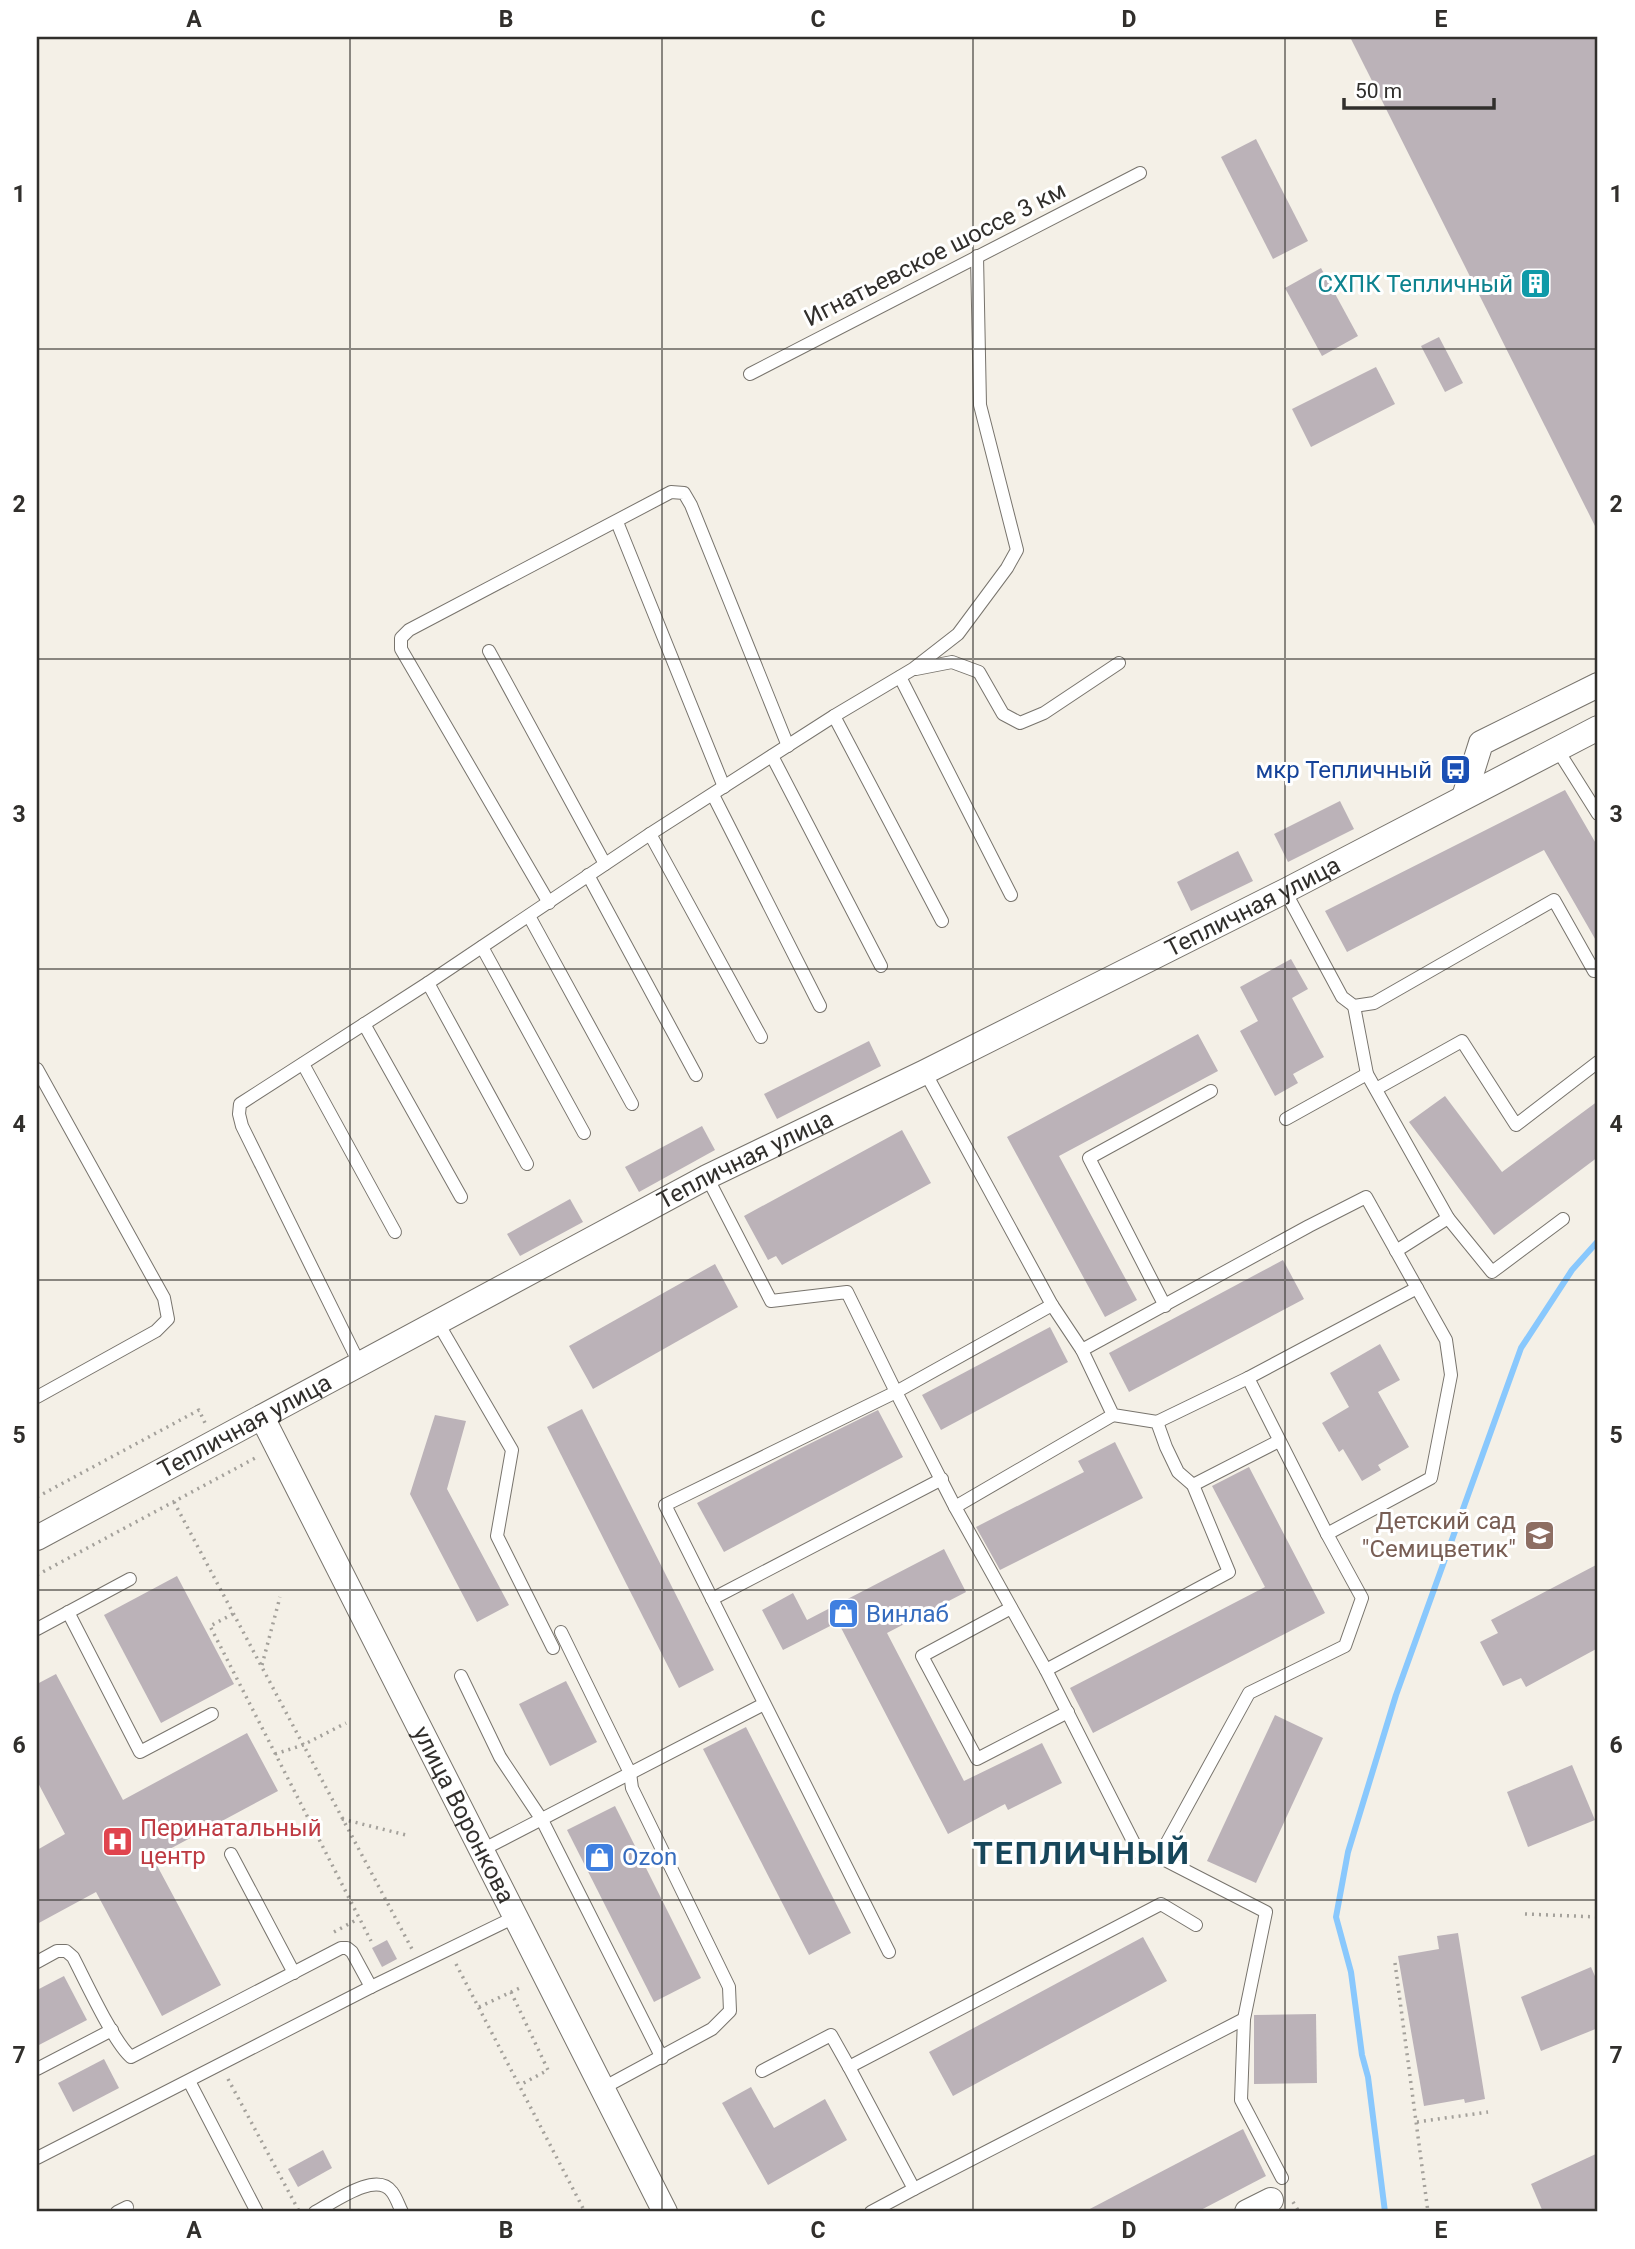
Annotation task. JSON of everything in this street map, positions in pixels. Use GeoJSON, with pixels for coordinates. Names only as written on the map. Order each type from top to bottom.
{"type":"FeatureCollection","features":[{"type":"Feature","properties":{"kind":"street"},"geometry":{"type":"LineString","coordinates":[[1464,797],[1481,743],[1598,685]]}},
{"type":"Feature","properties":{"kind":"street","name":"Тепличная улица"},"geometry":{"type":"LineString","coordinates":[[37,1538],[707,1177],[925,1072],[1285,891],[1598,728]]}},
{"type":"Feature","properties":{"kind":"street","name":"улица Воронкова"},"geometry":{"type":"LineString","coordinates":[[262,1417],[665,2212]]}},
{"type":"Feature","properties":{"kind":"street"},"geometry":{"type":"LineString","coordinates":[[1247,2212],[1276,2189]]}},
{"type":"Feature","properties":{"kind":"lane","name":"Игнатьевское шоссе 3 км"},"geometry":{"type":"LineString","coordinates":[[750,374],[1140,173]]}},
{"type":"Feature","properties":{"kind":"lane"},"geometry":{"type":"LineString","coordinates":[[360,1365],[242,1126],[240,1104],[428,984],[650,834],[834,716],[913,669],[958,634],[1007,568],[1017,550],[981,405],[977,256]]}},
{"type":"Feature","properties":{"kind":"lane"},"geometry":{"type":"LineString","coordinates":[[549,903],[401,649],[401,638],[410,630],[671,492],[684,493],[788,746]]}},
{"type":"Feature","properties":{"kind":"lane"},"geometry":{"type":"LineString","coordinates":[[617,522],[724,787]]}},
{"type":"Feature","properties":{"kind":"lane"},"geometry":{"type":"LineString","coordinates":[[489,651],[605,864]]}},
{"type":"Feature","properties":{"kind":"lane"},"geometry":{"type":"LineString","coordinates":[[913,669],[952,662],[979,672],[1003,714],[1020,723],[1044,713],[1119,663]]}},
{"type":"Feature","properties":{"kind":"lane"},"geometry":{"type":"LineString","coordinates":[[900,677],[1011,895]]}},
{"type":"Feature","properties":{"kind":"lane"},"geometry":{"type":"LineString","coordinates":[[834,716],[942,921]]}},
{"type":"Feature","properties":{"kind":"lane"},"geometry":{"type":"LineString","coordinates":[[1558,750],[1598,814]]}},
{"type":"Feature","properties":{"kind":"lane"},"geometry":{"type":"LineString","coordinates":[[772,756],[881,965]]}},
{"type":"Feature","properties":{"kind":"lane"},"geometry":{"type":"LineString","coordinates":[[713,794],[821,1006]]}},
{"type":"Feature","properties":{"kind":"lane"},"geometry":{"type":"LineString","coordinates":[[650,834],[761,1037]]}},
{"type":"Feature","properties":{"kind":"lane"},"geometry":{"type":"LineString","coordinates":[[588,876],[696,1075]]}},
{"type":"Feature","properties":{"kind":"lane"},"geometry":{"type":"LineString","coordinates":[[1285,891],[1342,997],[1354,1006],[1367,1073],[1448,1218],[1492,1272],[1563,1219]]}},
{"type":"Feature","properties":{"kind":"lane"},"geometry":{"type":"LineString","coordinates":[[1354,1006],[1374,1003],[1554,900],[1594,971],[1598,971]]}},
{"type":"Feature","properties":{"kind":"lane"},"geometry":{"type":"LineString","coordinates":[[529,916],[632,1104]]}},
{"type":"Feature","properties":{"kind":"lane"},"geometry":{"type":"LineString","coordinates":[[482,947],[584,1133]]}},
{"type":"Feature","properties":{"kind":"lane"},"geometry":{"type":"LineString","coordinates":[[428,984],[527,1164]]}},
{"type":"Feature","properties":{"kind":"lane"},"geometry":{"type":"LineString","coordinates":[[364,1024],[461,1197]]}},
{"type":"Feature","properties":{"kind":"lane"},"geometry":{"type":"LineString","coordinates":[[1376,1089],[1462,1041],[1516,1125],[1598,1062]]}},
{"type":"Feature","properties":{"kind":"lane"},"geometry":{"type":"LineString","coordinates":[[303,1064],[395,1232]]}},
{"type":"Feature","properties":{"kind":"lane"},"geometry":{"type":"LineString","coordinates":[[37,1069],[164,1298],[167,1319],[156,1331],[37,1397]]}},
{"type":"Feature","properties":{"kind":"lane"},"geometry":{"type":"LineString","coordinates":[[925,1072],[1052,1305],[1082,1350],[1113,1415]]}},
{"type":"Feature","properties":{"kind":"lane"},"geometry":{"type":"LineString","coordinates":[[1286,1119],[1367,1073]]}},
{"type":"Feature","properties":{"kind":"lane"},"geometry":{"type":"LineString","coordinates":[[1165,1306],[1089,1158],[1211,1091]]}},
{"type":"Feature","properties":{"kind":"lane"},"geometry":{"type":"LineString","coordinates":[[707,1177],[771,1301],[847,1292],[955,1507],[1046,1670],[1139,1853],[1159,1857],[1266,1912],[1244,2019],[1241,2100],[1276,2189]]}},
{"type":"Feature","properties":{"kind":"lane"},"geometry":{"type":"LineString","coordinates":[[1082,1350],[1366,1197],[1446,1340],[1451,1375],[1431,1478],[1327,1534]]}},
{"type":"Feature","properties":{"kind":"lane"},"geometry":{"type":"LineString","coordinates":[[1396,1251],[1448,1218]]}},
{"type":"Feature","properties":{"kind":"lane"},"geometry":{"type":"LineString","coordinates":[[955,1507],[1113,1415],[1157,1422],[1248,1378],[1417,1288]]}},
{"type":"Feature","properties":{"kind":"lane"},"geometry":{"type":"LineString","coordinates":[[889,1952],[665,1505],[896,1392],[1052,1305]]}},
{"type":"Feature","properties":{"kind":"lane"},"geometry":{"type":"LineString","coordinates":[[438,1323],[512,1450],[497,1536],[553,1648]]}},
{"type":"Feature","properties":{"kind":"lane"},"geometry":{"type":"LineString","coordinates":[[1159,1857],[1249,1693],[1345,1646],[1362,1598],[1248,1378]]}},
{"type":"Feature","properties":{"kind":"lane"},"geometry":{"type":"LineString","coordinates":[[1046,1670],[1229,1572],[1193,1485],[1178,1472],[1157,1422]]}},
{"type":"Feature","properties":{"kind":"lane"},"geometry":{"type":"LineString","coordinates":[[1193,1485],[1279,1441]]}},
{"type":"Feature","properties":{"kind":"lane"},"geometry":{"type":"LineString","coordinates":[[712,1599],[942,1479]]}},
{"type":"Feature","properties":{"kind":"lane"},"geometry":{"type":"LineString","coordinates":[[37,1629],[130,1579]]}},
{"type":"Feature","properties":{"kind":"lane"},"geometry":{"type":"LineString","coordinates":[[1011,1608],[922,1656],[977,1759],[1068,1712]]}},
{"type":"Feature","properties":{"kind":"lane"},"geometry":{"type":"LineString","coordinates":[[68,1612],[140,1752],[212,1714]]}},
{"type":"Feature","properties":{"kind":"lane"},"geometry":{"type":"LineString","coordinates":[[561,1632],[630,1773],[632,1788],[729,1987],[730,2011],[712,2029],[603,2088]]}},
{"type":"Feature","properties":{"kind":"lane"},"geometry":{"type":"LineString","coordinates":[[461,1676],[500,1757],[542,1820],[662,2058]]}},
{"type":"Feature","properties":{"kind":"lane"},"geometry":{"type":"LineString","coordinates":[[482,1850],[764,1704]]}},
{"type":"Feature","properties":{"kind":"lane"},"geometry":{"type":"LineString","coordinates":[[231,1854],[294,1973]]}},
{"type":"Feature","properties":{"kind":"lane"},"geometry":{"type":"LineString","coordinates":[[849,2067],[1161,1904],[1196,1926]]}},
{"type":"Feature","properties":{"kind":"lane"},"geometry":{"type":"LineString","coordinates":[[37,2158],[371,1987],[515,1917]]}},
{"type":"Feature","properties":{"kind":"lane"},"geometry":{"type":"LineString","coordinates":[[37,1962],[57,1951],[66,1951],[73,1957],[112,2030],[131,2057],[341,1948],[352,1952],[371,1987]]}},
{"type":"Feature","properties":{"kind":"lane"},"geometry":{"type":"LineString","coordinates":[[871,2212],[1244,2019]]}},
{"type":"Feature","properties":{"kind":"lane"},"geometry":{"type":"LineString","coordinates":[[37,2069],[112,2030]]}},
{"type":"Feature","properties":{"kind":"lane"},"geometry":{"type":"LineString","coordinates":[[762,2071],[831,2035],[915,2189]]}},
{"type":"Feature","properties":{"kind":"lane"},"geometry":{"type":"LineString","coordinates":[[189,2081],[257,2212]]}},
{"type":"Feature","properties":{"kind":"lane"},"geometry":{"type":"LineString","coordinates":[[315,2212],[366,2185],[379,2183],[391,2190],[402,2212]]}},
{"type":"Feature","properties":{"kind":"path"},"geometry":{"type":"LineString","coordinates":[[37,1497],[199,1410],[232,1471]]}},
{"type":"Feature","properties":{"kind":"path"},"geometry":{"type":"LineString","coordinates":[[37,1575],[277,1447]]}},
{"type":"Feature","properties":{"kind":"path"},"geometry":{"type":"LineString","coordinates":[[174,1502],[420,1964]]}},
{"type":"Feature","properties":{"kind":"path"},"geometry":{"type":"LineString","coordinates":[[261,1667],[280,1597]]}},
{"type":"Feature","properties":{"kind":"path"},"geometry":{"type":"LineString","coordinates":[[233,1614],[210,1626],[371,1941]]}},
{"type":"Feature","properties":{"kind":"path"},"geometry":{"type":"LineString","coordinates":[[275,1754],[303,1745],[346,1723]]}},
{"type":"Feature","properties":{"kind":"path"},"geometry":{"type":"LineString","coordinates":[[342,1819],[406,1835]]}},
{"type":"Feature","properties":{"kind":"path"},"geometry":{"type":"LineString","coordinates":[[1525,1914],[1598,1917]]}},
{"type":"Feature","properties":{"kind":"path"},"geometry":{"type":"LineString","coordinates":[[448,1950],[585,2212]]}},
{"type":"Feature","properties":{"kind":"path"},"geometry":{"type":"LineString","coordinates":[[1395,1963],[1428,2212]]}},
{"type":"Feature","properties":{"kind":"path"},"geometry":{"type":"LineString","coordinates":[[479,2007],[522,1987]]}},
{"type":"Feature","properties":{"kind":"path"},"geometry":{"type":"LineString","coordinates":[[511,1992],[548,2070],[520,2085]]}},
{"type":"Feature","properties":{"kind":"path"},"geometry":{"type":"LineString","coordinates":[[220,2065],[300,2212]]}},
{"type":"Feature","properties":{"kind":"path"},"geometry":{"type":"LineString","coordinates":[[1417,2122],[1488,2112]]}},
{"type":"Feature","properties":{"kind":"building","name":"СХПК Тепличный"},"geometry":{"type":"Polygon","coordinates":[[[1350,37],[1598,37],[1598,532],[1350,37]]]}},
{"type":"Feature","properties":{"kind":"building"},"geometry":{"type":"Polygon","coordinates":[[[1256,139],[1308,241],[1273,259],[1221,157],[1256,139]]]}},
{"type":"Feature","properties":{"kind":"building"},"geometry":{"type":"Polygon","coordinates":[[[1321,268],[1358,336],[1322,356],[1285,288],[1321,268]]]}},
{"type":"Feature","properties":{"kind":"building"},"geometry":{"type":"Polygon","coordinates":[[[1439,337],[1463,383],[1445,392],[1421,346],[1439,337]]]}},
{"type":"Feature","properties":{"kind":"building"},"geometry":{"type":"Polygon","coordinates":[[[1376,367],[1395,404],[1311,447],[1292,409],[1376,367]]]}},
{"type":"Feature","properties":{"kind":"building"},"geometry":{"type":"Polygon","coordinates":[[[1565,790],[1598,847],[1598,944],[1544,850],[1347,952],[1325,911],[1565,790]]]}},
{"type":"Feature","properties":{"kind":"building"},"geometry":{"type":"Polygon","coordinates":[[[1340,801],[1354,829],[1288,862],[1274,834],[1340,801]]]}},
{"type":"Feature","properties":{"kind":"building"},"geometry":{"type":"Polygon","coordinates":[[[1238,851],[1253,881],[1191,911],[1177,882],[1238,851]]]}},
{"type":"Feature","properties":{"kind":"building"},"geometry":{"type":"Polygon","coordinates":[[[1291,959],[1308,989],[1292,998],[1324,1057],[1293,1074],[1298,1083],[1275,1096],[1240,1031],[1258,1021],[1240,987],[1291,959]]]}},
{"type":"Feature","properties":{"kind":"building"},"geometry":{"type":"Polygon","coordinates":[[[1198,1034],[1218,1071],[1059,1156],[1137,1300],[1105,1317],[1007,1137],[1198,1034]]]}},
{"type":"Feature","properties":{"kind":"building"},"geometry":{"type":"Polygon","coordinates":[[[869,1041],[881,1066],[777,1119],[764,1094],[869,1041]]]}},
{"type":"Feature","properties":{"kind":"building"},"geometry":{"type":"Polygon","coordinates":[[[1445,1096],[1502,1172],[1598,1101],[1598,1157],[1494,1235],[1409,1122],[1445,1096]]]}},
{"type":"Feature","properties":{"kind":"building"},"geometry":{"type":"Polygon","coordinates":[[[702,1126],[715,1150],[639,1192],[625,1167],[702,1126]]]}},
{"type":"Feature","properties":{"kind":"building"},"geometry":{"type":"Polygon","coordinates":[[[902,1130],[931,1183],[782,1265],[776,1256],[768,1260],[744,1216],[902,1130]]]}},
{"type":"Feature","properties":{"kind":"building"},"geometry":{"type":"Polygon","coordinates":[[[570,1199],[583,1222],[520,1256],[507,1234],[570,1199]]]}},
{"type":"Feature","properties":{"kind":"building"},"geometry":{"type":"Polygon","coordinates":[[[1283,1260],[1304,1299],[1129,1392],[1109,1353],[1283,1260]]]}},
{"type":"Feature","properties":{"kind":"building"},"geometry":{"type":"Polygon","coordinates":[[[715,1264],[738,1307],[593,1389],[569,1346],[715,1264]]]}},
{"type":"Feature","properties":{"kind":"building"},"geometry":{"type":"Polygon","coordinates":[[[1050,1327],[1068,1362],[941,1430],[922,1395],[1050,1327]]]}},
{"type":"Feature","properties":{"kind":"building"},"geometry":{"type":"Polygon","coordinates":[[[1380,1344],[1400,1380],[1378,1392],[1409,1447],[1378,1465],[1381,1470],[1362,1481],[1343,1449],[1339,1452],[1322,1423],[1349,1407],[1330,1373],[1380,1344]]]}},
{"type":"Feature","properties":{"kind":"building"},"geometry":{"type":"Polygon","coordinates":[[[582,1409],[714,1670],[679,1688],[547,1427],[582,1409]]]}},
{"type":"Feature","properties":{"kind":"building"},"geometry":{"type":"Polygon","coordinates":[[[878,1410],[903,1457],[724,1552],[697,1503],[878,1410]]]}},
{"type":"Feature","properties":{"kind":"building"},"geometry":{"type":"Polygon","coordinates":[[[435,1415],[466,1421],[447,1489],[509,1605],[477,1622],[410,1494],[435,1415]]]}},
{"type":"Feature","properties":{"kind":"building"},"geometry":{"type":"Polygon","coordinates":[[[1115,1442],[1143,1498],[1000,1570],[976,1527],[1084,1472],[1078,1461],[1115,1442]]]}},
{"type":"Feature","properties":{"kind":"building"},"geometry":{"type":"Polygon","coordinates":[[[1249,1467],[1325,1613],[1093,1733],[1070,1688],[1265,1587],[1212,1486],[1249,1467]]]}},
{"type":"Feature","properties":{"kind":"building"},"geometry":{"type":"Polygon","coordinates":[[[944,1549],[966,1592],[887,1633],[964,1781],[1042,1743],[1062,1783],[1008,1810],[1005,1804],[948,1834],[838,1622],[783,1650],[762,1610],[793,1593],[807,1620],[944,1549]]]}},
{"type":"Feature","properties":{"kind":"building"},"geometry":{"type":"Polygon","coordinates":[[[1598,1564],[1598,1648],[1526,1687],[1521,1678],[1503,1686],[1480,1642],[1498,1633],[1491,1620],[1598,1564]]]}},
{"type":"Feature","properties":{"kind":"building"},"geometry":{"type":"Polygon","coordinates":[[[177,1576],[234,1684],[161,1723],[104,1615],[177,1576]]]}},
{"type":"Feature","properties":{"kind":"building","name":"Перинатальный центр"},"geometry":{"type":"Polygon","coordinates":[[[56,1674],[123,1800],[247,1733],[278,1791],[153,1858],[221,1985],[162,2016],[96,1892],[37,1924],[37,1850],[65,1834],[37,1781],[37,1684],[56,1674]]]}},
{"type":"Feature","properties":{"kind":"building"},"geometry":{"type":"Polygon","coordinates":[[[566,1681],[597,1742],[550,1766],[519,1704],[566,1681]]]}},
{"type":"Feature","properties":{"kind":"building"},"geometry":{"type":"Polygon","coordinates":[[[1275,1715],[1323,1738],[1256,1883],[1207,1861],[1275,1715]]]}},
{"type":"Feature","properties":{"kind":"building"},"geometry":{"type":"Polygon","coordinates":[[[746,1727],[851,1933],[809,1955],[703,1749],[746,1727]]]}},
{"type":"Feature","properties":{"kind":"building"},"geometry":{"type":"Polygon","coordinates":[[[1572,1765],[1595,1820],[1528,1847],[1507,1792],[1572,1765]]]}},
{"type":"Feature","properties":{"kind":"building"},"geometry":{"type":"Polygon","coordinates":[[[615,1806],[701,1978],[654,2002],[567,1830],[615,1806]]]}},
{"type":"Feature","properties":{"kind":"building"},"geometry":{"type":"Polygon","coordinates":[[[1458,1933],[1485,2099],[1465,2103],[1464,2099],[1424,2106],[1398,1956],[1439,1949],[1437,1936],[1458,1933]]]}},
{"type":"Feature","properties":{"kind":"building"},"geometry":{"type":"Polygon","coordinates":[[[1143,1937],[1167,1981],[953,2096],[929,2052],[1143,1937]]]}},
{"type":"Feature","properties":{"kind":"building"},"geometry":{"type":"Polygon","coordinates":[[[387,1940],[397,1959],[382,1967],[372,1948],[387,1940]]]}},
{"type":"Feature","properties":{"kind":"building"},"geometry":{"type":"Polygon","coordinates":[[[1591,1967],[1598,1983],[1598,2028],[1541,2051],[1521,1997],[1591,1967]]]}},
{"type":"Feature","properties":{"kind":"building"},"geometry":{"type":"Polygon","coordinates":[[[64,1976],[87,2020],[37,2046],[37,1990],[64,1976]]]}},
{"type":"Feature","properties":{"kind":"building"},"geometry":{"type":"Polygon","coordinates":[[[1316,2014],[1317,2083],[1254,2084],[1254,2015],[1316,2014]]]}},
{"type":"Feature","properties":{"kind":"building"},"geometry":{"type":"Polygon","coordinates":[[[104,2059],[119,2088],[73,2112],[58,2083],[104,2059]]]}},
{"type":"Feature","properties":{"kind":"building"},"geometry":{"type":"Polygon","coordinates":[[[751,2087],[774,2128],[825,2099],[847,2140],[768,2185],[722,2103],[751,2087]]]}},
{"type":"Feature","properties":{"kind":"building"},"geometry":{"type":"Polygon","coordinates":[[[1243,2129],[1266,2176],[1197,2212],[1084,2212],[1243,2129]]]}},
{"type":"Feature","properties":{"kind":"building"},"geometry":{"type":"Polygon","coordinates":[[[323,2150],[332,2168],[298,2187],[288,2169],[323,2150]]]}},
{"type":"Feature","properties":{"kind":"building"},"geometry":{"type":"Polygon","coordinates":[[[1598,2153],[1598,2212],[1543,2212],[1531,2184],[1598,2153]]]}},
{"type":"Feature","properties":{"kind":"waterway"},"geometry":{"type":"LineString","coordinates":[[1385,2212],[1368,2077],[1362,2055],[1351,1972],[1336,1917],[1348,1852],[1396,1695],[1521,1348],[1572,1270],[1598,1241]]}},
{"type":"Feature","properties":{"kind":"place","name":"СХПК Тепличный"},"geometry":{"type":"Point","coordinates":[1536,284]}},
{"type":"Feature","properties":{"kind":"place","name":"мкр Тепличный"},"geometry":{"type":"Point","coordinates":[1455,770]}},
{"type":"Feature","properties":{"kind":"place","name":"Детский сад \"Семицветик\""},"geometry":{"type":"Point","coordinates":[1539,1535]}},
{"type":"Feature","properties":{"kind":"place","name":"Винлаб"},"geometry":{"type":"Point","coordinates":[843,1614]}},
{"type":"Feature","properties":{"kind":"place","name":"Перинатальный центр"},"geometry":{"type":"Point","coordinates":[117,1842]}},
{"type":"Feature","properties":{"kind":"place","name":"Ozon"},"geometry":{"type":"Point","coordinates":[599,1857]}},
{"type":"Feature","properties":{"kind":"district","name":"ТЕПЛИЧНЫЙ"},"geometry":{"type":"Point","coordinates":[1082,1853]}}]}
